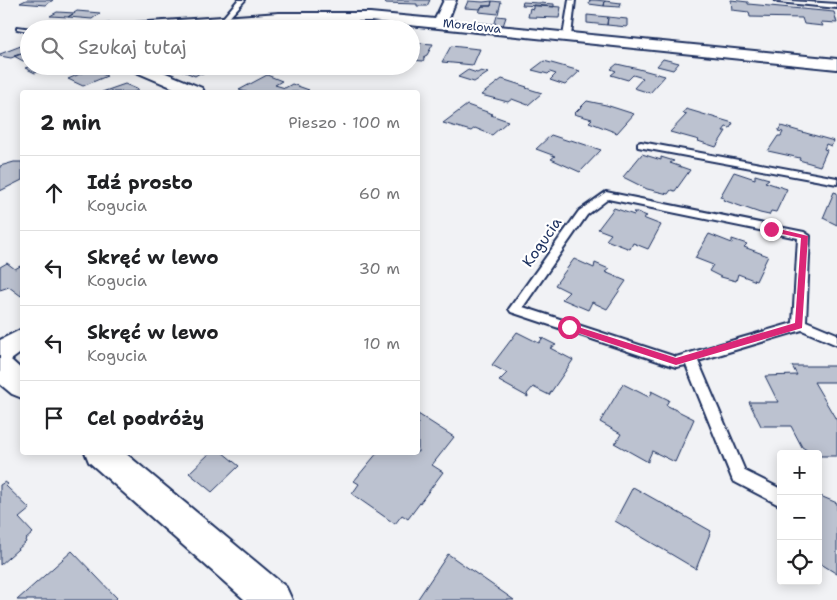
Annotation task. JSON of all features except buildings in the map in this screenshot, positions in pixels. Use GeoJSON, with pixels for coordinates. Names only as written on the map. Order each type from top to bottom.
{"type":"FeatureCollection","features":[{"type":"Feature","properties":{"kind":"street"},"geometry":{"type":"LineString","coordinates":[[440,23],[450,0]]}},
{"type":"Feature","properties":{"kind":"street","name":"Morelowa"},"geometry":{"type":"LineString","coordinates":[[224,20],[342,16],[398,20]]}},
{"type":"Feature","properties":{"kind":"street","name":"Morelowa"},"geometry":{"type":"LineString","coordinates":[[420,22],[837,64]]}},
{"type":"Feature","properties":{"kind":"street"},"geometry":{"type":"LineString","coordinates":[[156,75],[191,90]]}},
{"type":"Feature","properties":{"kind":"street"},"geometry":{"type":"LineString","coordinates":[[0,352],[20,340]]}},
{"type":"Feature","properties":{"kind":"street"},"geometry":{"type":"LineString","coordinates":[[0,367],[20,384]]}},
{"type":"Feature","properties":{"kind":"street"},"geometry":{"type":"LineString","coordinates":[[104,455],[273,600]]}},
{"type":"Feature","properties":{"kind":"lane"},"geometry":{"type":"LineString","coordinates":[[224,20],[242,0]]}},
{"type":"Feature","properties":{"kind":"lane"},"geometry":{"type":"LineString","coordinates":[[567,36],[572,0]]}},
{"type":"Feature","properties":{"kind":"lane"},"geometry":{"type":"LineString","coordinates":[[778,0],[837,6]]}},
{"type":"Feature","properties":{"kind":"lane"},"geometry":{"type":"LineString","coordinates":[[641,145],[837,182]]}},
{"type":"Feature","properties":{"kind":"lane","name":"Kogucia"},"geometry":{"type":"LineString","coordinates":[[606,195],[804,236],[799,325],[676,362],[515,309],[583,212],[606,195]]}},
{"type":"Feature","properties":{"kind":"lane"},"geometry":{"type":"LineString","coordinates":[[799,325],[837,340]]}},
{"type":"Feature","properties":{"kind":"lane"},"geometry":{"type":"LineString","coordinates":[[690,358],[739,476],[777,496]]}},
{"type":"Feature","properties":{"kind":"route"},"geometry":{"type":"LineString","coordinates":[[569,327],[676,362],[799,325],[804,236],[771,229]]}}]}
